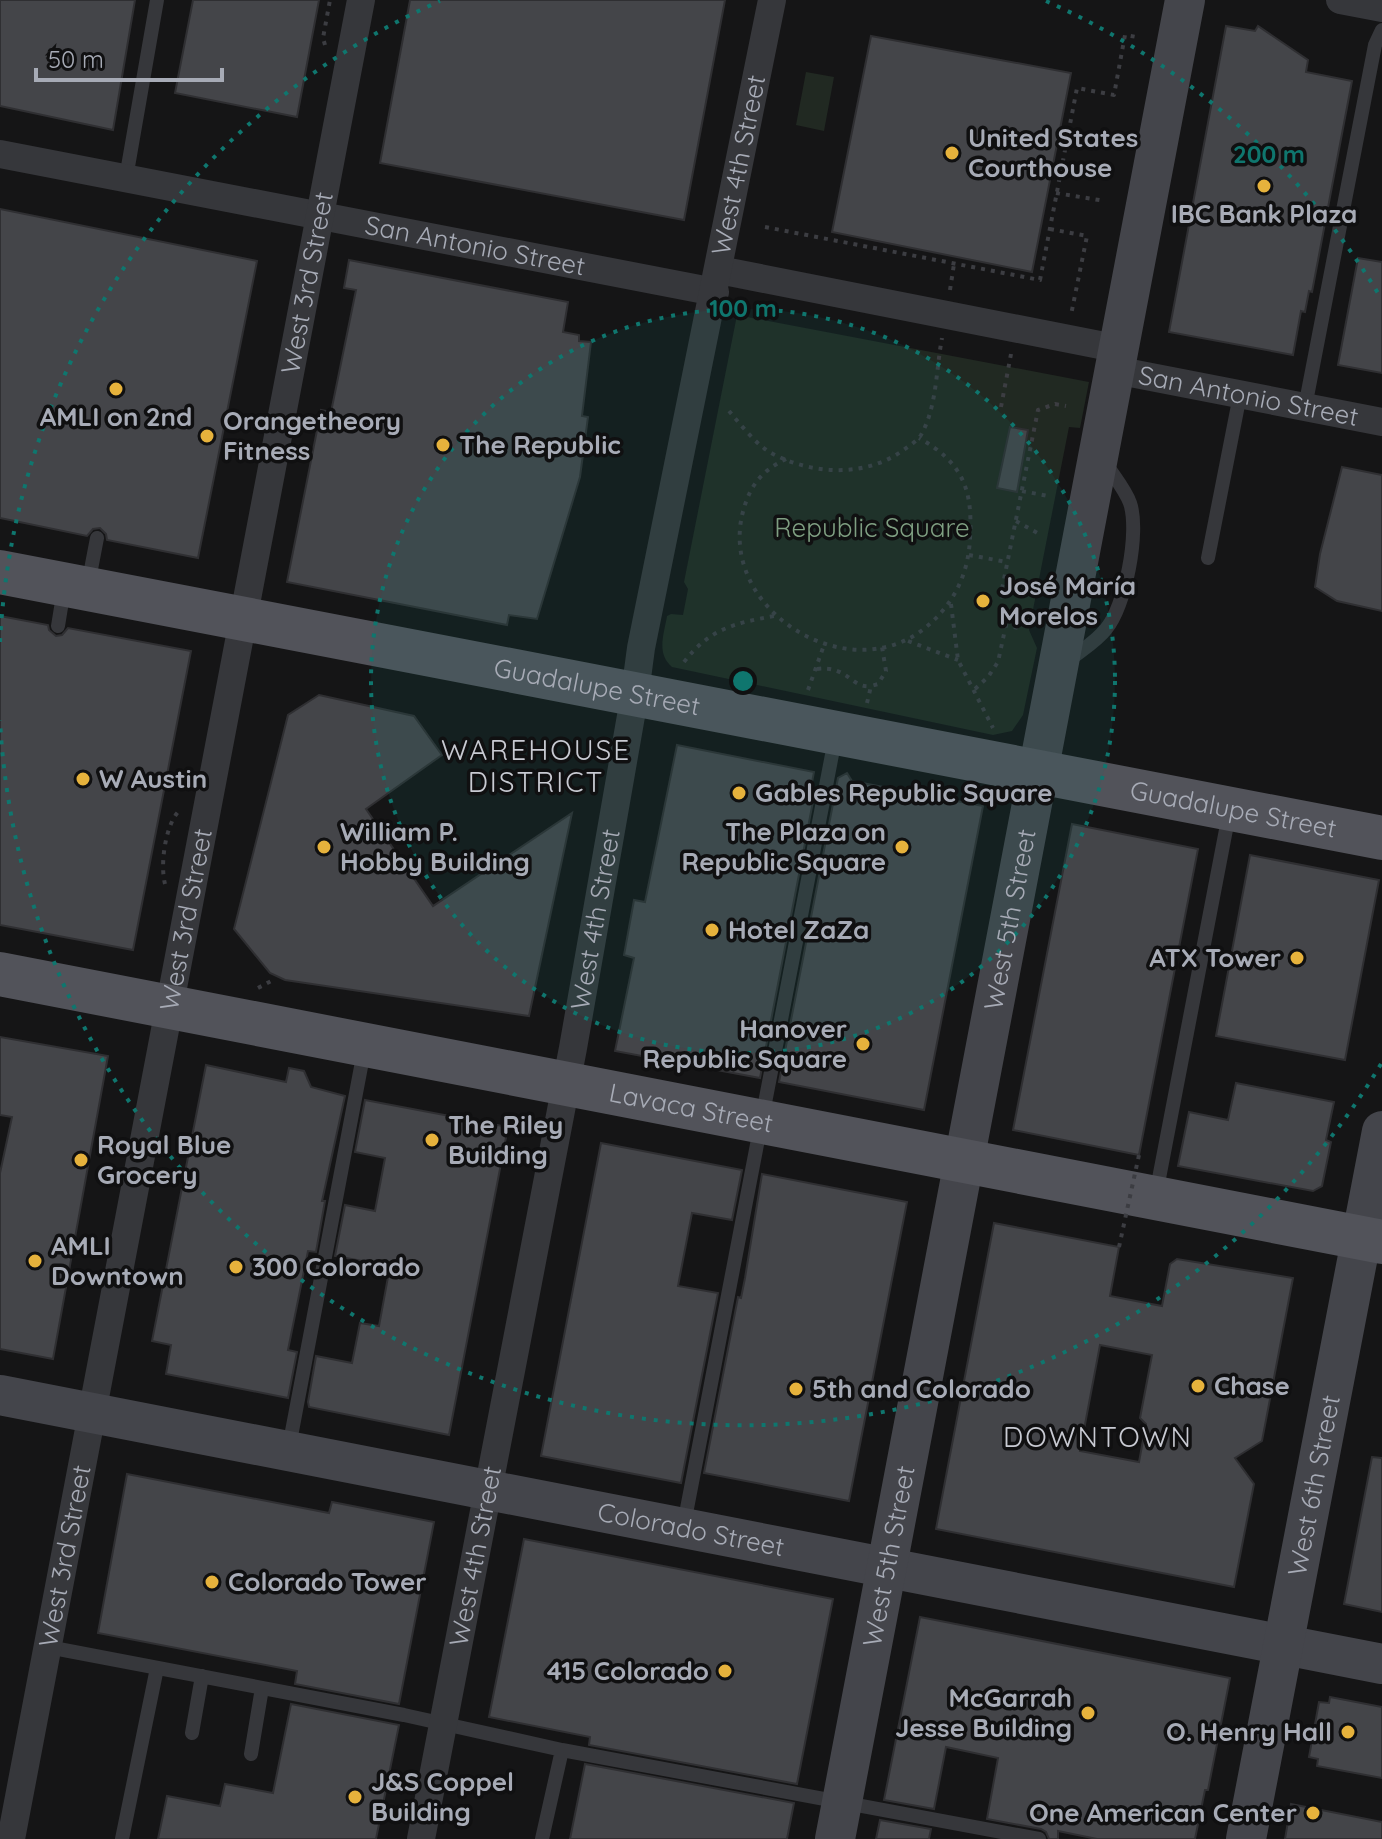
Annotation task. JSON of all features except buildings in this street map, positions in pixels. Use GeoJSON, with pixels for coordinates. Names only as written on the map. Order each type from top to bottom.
{"type":"FeatureCollection","features":[{"type":"Feature","properties":{"kind":"main road","name":"West 5th Street"},"geometry":{"type":"LineString","coordinates":[[838,1821],[1185,0]]}},
{"type":"Feature","properties":{"kind":"main road","name":"Guadalupe Street"},"geometry":{"type":"LineString","coordinates":[[0,572],[70,600],[242,619],[1382,838]]}},
{"type":"Feature","properties":{"kind":"main road","name":"Lavaca Street"},"geometry":{"type":"LineString","coordinates":[[0,974],[1372,1240]]}},
{"type":"Feature","properties":{"kind":"main road","name":"West 6th Street"},"geometry":{"type":"LineString","coordinates":[[1246,1839],[1284,1645],[1372,1240],[1382,1131]]}},
{"type":"Feature","properties":{"kind":"main road","name":"Colorado Street"},"geometry":{"type":"LineString","coordinates":[[0,1395],[1382,1664]]}},
{"type":"Feature","properties":{"kind":"street","name":"West 3rd Street"},"geometry":{"type":"LineString","coordinates":[[11,1839],[361,0]]}},
{"type":"Feature","properties":{"kind":"street","name":"West 4th Street"},"geometry":{"type":"LineString","coordinates":[[421,1839],[566,1084],[641,648],[772,0]]}},
{"type":"Feature","properties":{"kind":"street"},"geometry":{"type":"LineString","coordinates":[[1340,0],[1382,8]]}},
{"type":"Feature","properties":{"kind":"street","name":"San Antonio Street"},"geometry":{"type":"LineString","coordinates":[[0,154],[320,216],[717,281],[946,314],[1017,328],[1240,395],[1382,422]]}},
{"type":"Feature","properties":{"kind":"lane"},"geometry":{"type":"LineString","coordinates":[[126,178],[157,0]]}},
{"type":"Feature","properties":{"kind":"lane"},"geometry":{"type":"LineString","coordinates":[[1305,407],[1375,45],[1382,30]]}},
{"type":"Feature","properties":{"kind":"lane"},"geometry":{"type":"LineString","coordinates":[[1208,558],[1240,395]]}},
{"type":"Feature","properties":{"kind":"lane"},"geometry":{"type":"LineString","coordinates":[[70,600],[97,538]]}},
{"type":"Feature","properties":{"kind":"lane"},"geometry":{"type":"LineString","coordinates":[[684,1528],[836,732]]}},
{"type":"Feature","properties":{"kind":"lane"},"geometry":{"type":"LineString","coordinates":[[1155,1198],[1230,808]]}},
{"type":"Feature","properties":{"kind":"lane"},"geometry":{"type":"LineString","coordinates":[[288,1451],[365,1045]]}},
{"type":"Feature","properties":{"kind":"lane"},"geometry":{"type":"LineString","coordinates":[[48,1647],[562,1750],[838,1821],[1039,1839]]}},
{"type":"Feature","properties":{"kind":"lane"},"geometry":{"type":"LineString","coordinates":[[122,1839],[157,1668]]}},
{"type":"Feature","properties":{"kind":"lane"},"geometry":{"type":"LineString","coordinates":[[192,1733],[202,1676]]}},
{"type":"Feature","properties":{"kind":"lane"},"geometry":{"type":"LineString","coordinates":[[251,1754],[262,1688]]}},
{"type":"Feature","properties":{"kind":"lane"},"geometry":{"type":"LineString","coordinates":[[542,1839],[562,1750]]}},
{"type":"Feature","properties":{"kind":"path"},"geometry":{"type":"LineString","coordinates":[[765,227],[1040,280],[1077,88],[1114,95],[1125,35],[1137,37]]}},
{"type":"Feature","properties":{"kind":"path"},"geometry":{"type":"LineString","coordinates":[[1056,193],[1105,201]]}},
{"type":"Feature","properties":{"kind":"path"},"geometry":{"type":"LineString","coordinates":[[1050,229],[1087,236],[1070,319],[1082,321]]}},
{"type":"Feature","properties":{"kind":"path"},"geometry":{"type":"LineString","coordinates":[[729,411],[763,447],[786,459],[833,470],[861,470],[886,462],[919,438],[931,406],[954,264]]}},
{"type":"Feature","properties":{"kind":"path"},"geometry":{"type":"LineString","coordinates":[[1001,407],[1017,328]]}},
{"type":"Feature","properties":{"kind":"path"},"geometry":{"type":"LineString","coordinates":[[975,689],[998,662],[1004,625],[1002,589],[1038,410],[1055,404],[1066,406]]}},
{"type":"Feature","properties":{"kind":"path"},"geometry":{"type":"LineString","coordinates":[[786,459],[763,473],[755,482],[741,518],[739,542],[742,564],[752,585],[776,616],[788,626],[824,645],[847,651],[882,647],[908,641],[951,603],[963,579],[969,555],[971,522],[965,478],[951,459],[919,438]]}},
{"type":"Feature","properties":{"kind":"path"},"geometry":{"type":"LineString","coordinates":[[1022,491],[1048,496]]}},
{"type":"Feature","properties":{"kind":"path"},"geometry":{"type":"LineString","coordinates":[[1016,521],[1041,535]]}},
{"type":"Feature","properties":{"kind":"path"},"geometry":{"type":"LineString","coordinates":[[969,555],[1007,562]]}},
{"type":"Feature","properties":{"kind":"path"},"geometry":{"type":"LineString","coordinates":[[951,603],[958,660],[993,728]]}},
{"type":"Feature","properties":{"kind":"path"},"geometry":{"type":"LineString","coordinates":[[684,662],[697,645],[719,631],[738,622],[776,616]]}},
{"type":"Feature","properties":{"kind":"path"},"geometry":{"type":"LineString","coordinates":[[1004,625],[1023,629]]}},
{"type":"Feature","properties":{"kind":"path"},"geometry":{"type":"LineString","coordinates":[[908,641],[958,660]]}},
{"type":"Feature","properties":{"kind":"path"},"geometry":{"type":"LineString","coordinates":[[808,690],[824,645]]}},
{"type":"Feature","properties":{"kind":"path"},"geometry":{"type":"LineString","coordinates":[[817,669],[839,669],[864,687],[878,684],[886,671],[882,647]]}},
{"type":"Feature","properties":{"kind":"path"},"geometry":{"type":"LineString","coordinates":[[867,703],[871,686]]}},
{"type":"Feature","properties":{"kind":"path"},"geometry":{"type":"LineString","coordinates":[[246,986],[261,989],[275,979]]}},
{"type":"Feature","properties":{"kind":"path"},"geometry":{"type":"LineString","coordinates":[[1119,1247],[1139,1155]]}},
{"type":"Feature","properties":{"kind":"green space"},"geometry":{"type":"Polygon","coordinates":[[[806,72],[834,77],[824,131],[796,125],[806,72]]]}},
{"type":"Feature","properties":{"kind":"green space","name":"Republic Square"},"geometry":{"type":"Polygon","coordinates":[[[737,315],[1089,382],[1080,428],[1069,427],[1029,630],[1037,648],[1023,715],[1012,731],[993,735],[672,667],[667,662],[662,643],[667,616],[683,615],[688,589],[684,582],[737,315]]]}},
{"type":"Feature","properties":{"kind":"place","name":"United States Courthouse"},"geometry":{"type":"Point","coordinates":[952,153]}},
{"type":"Feature","properties":{"kind":"place","name":"IBC Bank Plaza"},"geometry":{"type":"Point","coordinates":[1264,186]}},
{"type":"Feature","properties":{"kind":"place","name":"AMLI on 2nd"},"geometry":{"type":"Point","coordinates":[116,389]}},
{"type":"Feature","properties":{"kind":"place","name":"Orangetheory Fitness"},"geometry":{"type":"Point","coordinates":[207,436]}},
{"type":"Feature","properties":{"kind":"place","name":"The Republic"},"geometry":{"type":"Point","coordinates":[443,445]}},
{"type":"Feature","properties":{"kind":"place","name":"José María Morelos"},"geometry":{"type":"Point","coordinates":[983,601]}},
{"type":"Feature","properties":{"kind":"place","name":"W Austin"},"geometry":{"type":"Point","coordinates":[83,779]}},
{"type":"Feature","properties":{"kind":"place","name":"Gables Republic Square"},"geometry":{"type":"Point","coordinates":[739,793]}},
{"type":"Feature","properties":{"kind":"place","name":"William P. Hobby Building"},"geometry":{"type":"Point","coordinates":[324,847]}},
{"type":"Feature","properties":{"kind":"place","name":"The Plaza on Republic Square"},"geometry":{"type":"Point","coordinates":[902,847]}},
{"type":"Feature","properties":{"kind":"place","name":"Hotel ZaZa"},"geometry":{"type":"Point","coordinates":[712,930]}},
{"type":"Feature","properties":{"kind":"place","name":"ATX Tower"},"geometry":{"type":"Point","coordinates":[1297,958]}},
{"type":"Feature","properties":{"kind":"place","name":"Hanover Republic Square"},"geometry":{"type":"Point","coordinates":[863,1044]}},
{"type":"Feature","properties":{"kind":"place","name":"The Riley Building"},"geometry":{"type":"Point","coordinates":[432,1140]}},
{"type":"Feature","properties":{"kind":"place","name":"Royal Blue Grocery"},"geometry":{"type":"Point","coordinates":[81,1160]}},
{"type":"Feature","properties":{"kind":"place","name":"AMLI Downtown"},"geometry":{"type":"Point","coordinates":[35,1261]}},
{"type":"Feature","properties":{"kind":"place","name":"300 Colorado"},"geometry":{"type":"Point","coordinates":[236,1267]}},
{"type":"Feature","properties":{"kind":"place","name":"Chase"},"geometry":{"type":"Point","coordinates":[1198,1386]}},
{"type":"Feature","properties":{"kind":"place","name":"5th and Colorado"},"geometry":{"type":"Point","coordinates":[796,1389]}},
{"type":"Feature","properties":{"kind":"place","name":"Colorado Tower"},"geometry":{"type":"Point","coordinates":[212,1582]}},
{"type":"Feature","properties":{"kind":"place","name":"415 Colorado"},"geometry":{"type":"Point","coordinates":[725,1671]}},
{"type":"Feature","properties":{"kind":"place","name":"McGarrah Jesse Building"},"geometry":{"type":"Point","coordinates":[1088,1713]}},
{"type":"Feature","properties":{"kind":"place","name":"O. Henry Hall"},"geometry":{"type":"Point","coordinates":[1348,1732]}},
{"type":"Feature","properties":{"kind":"place","name":"J&S Coppel Building"},"geometry":{"type":"Point","coordinates":[355,1797]}},
{"type":"Feature","properties":{"kind":"place","name":"One American Center"},"geometry":{"type":"Point","coordinates":[1313,1813]}},
{"type":"Feature","properties":{"kind":"district","name":"WAREHOUSE DISTRICT"},"geometry":{"type":"Point","coordinates":[536,766]}},
{"type":"Feature","properties":{"kind":"district","name":"DOWNTOWN"},"geometry":{"type":"Point","coordinates":[1098,1437]}}]}
